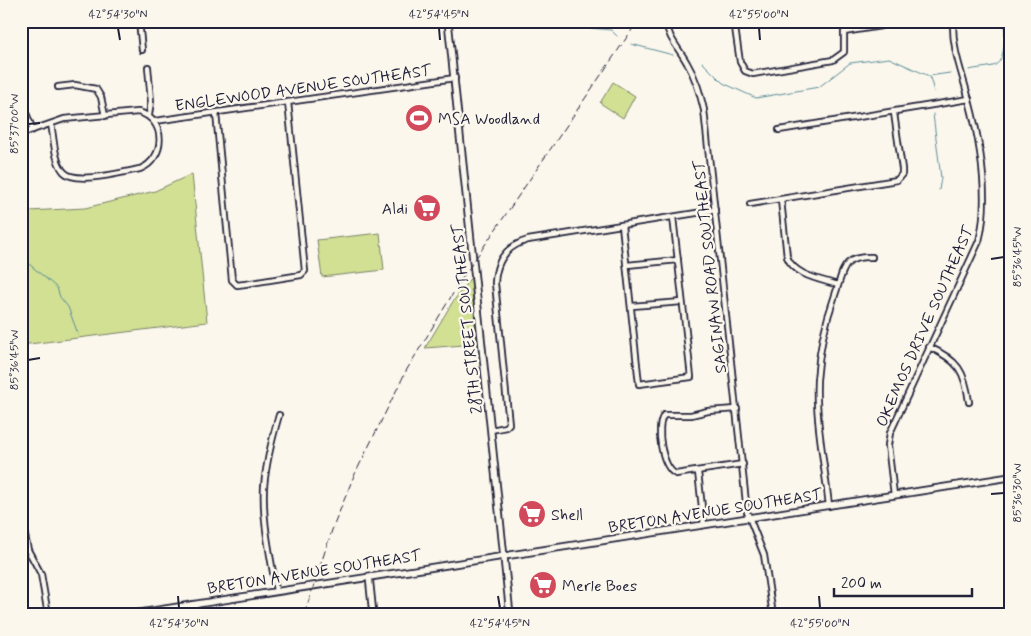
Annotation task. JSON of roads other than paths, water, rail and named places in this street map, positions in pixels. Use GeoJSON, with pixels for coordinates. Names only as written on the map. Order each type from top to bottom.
{"type":"FeatureCollection","features":[{"type":"Feature","properties":{"kind":"main road","name":"28TH STREET SOUTHEAST"},"geometry":{"type":"LineString","coordinates":[[448,21],[510,615]]}},
{"type":"Feature","properties":{"kind":"main road","name":"BRETON AVENUE SOUTHEAST"},"geometry":{"type":"LineString","coordinates":[[127,615],[1010,477]]}},
{"type":"Feature","properties":{"kind":"main road"},"geometry":{"type":"LineString","coordinates":[[369,576],[372,615]]}},
{"type":"Feature","properties":{"kind":"street"},"geometry":{"type":"LineString","coordinates":[[85,21],[108,26],[141,22],[142,50]]}},
{"type":"Feature","properties":{"kind":"street","name":"SAGINAW ROAD SOUTHEAST"},"geometry":{"type":"LineString","coordinates":[[666,21],[671,39],[690,68],[701,94],[750,518],[764,555],[773,615]]}},
{"type":"Feature","properties":{"kind":"street"},"geometry":{"type":"LineString","coordinates":[[734,21],[740,62],[745,72],[753,74],[833,60],[844,52],[844,32],[881,26],[886,21]]}},
{"type":"Feature","properties":{"kind":"street","name":"OKEMOS DRIVE SOUTHEAST"},"geometry":{"type":"LineString","coordinates":[[894,495],[888,445],[890,433],[979,241],[984,214],[977,135],[969,99],[954,50],[953,21]]}},
{"type":"Feature","properties":{"kind":"street"},"geometry":{"type":"LineString","coordinates":[[148,67],[151,101],[149,115]]}},
{"type":"Feature","properties":{"kind":"street","name":"ENGLEWOOD AVENUE SOUTHEAST"},"geometry":{"type":"LineString","coordinates":[[155,121],[455,78]]}},
{"type":"Feature","properties":{"kind":"street"},"geometry":{"type":"LineString","coordinates":[[58,87],[75,84],[96,89],[101,97],[105,116]]}},
{"type":"Feature","properties":{"kind":"street"},"geometry":{"type":"LineString","coordinates":[[779,130],[894,113],[969,99]]}},
{"type":"Feature","properties":{"kind":"street"},"geometry":{"type":"LineString","coordinates":[[21,100],[33,130]]}},
{"type":"Feature","properties":{"kind":"street"},"geometry":{"type":"LineString","coordinates":[[216,113],[232,280],[237,284],[245,284],[297,276],[303,273],[305,266],[288,102]]}},
{"type":"Feature","properties":{"kind":"street"},"geometry":{"type":"LineString","coordinates":[[21,134],[64,119],[138,112],[149,115],[155,121],[159,143],[154,160],[149,166],[116,173],[75,178],[63,171],[59,163],[51,124]]}},
{"type":"Feature","properties":{"kind":"street"},"geometry":{"type":"LineString","coordinates":[[750,204],[897,180],[902,174],[902,169],[894,113]]}},
{"type":"Feature","properties":{"kind":"street"},"geometry":{"type":"LineString","coordinates":[[781,200],[787,257],[791,266],[798,272],[838,285]]}},
{"type":"Feature","properties":{"kind":"street"},"geometry":{"type":"LineString","coordinates":[[491,430],[506,427],[509,424],[495,283],[496,270],[500,258],[508,250],[520,242],[715,210]]}},
{"type":"Feature","properties":{"kind":"street"},"geometry":{"type":"LineString","coordinates":[[622,225],[639,384],[691,377],[673,217]]}},
{"type":"Feature","properties":{"kind":"street"},"geometry":{"type":"LineString","coordinates":[[829,506],[817,382],[821,344],[838,285],[850,260],[872,257]]}},
{"type":"Feature","properties":{"kind":"street"},"geometry":{"type":"LineString","coordinates":[[627,265],[678,260]]}},
{"type":"Feature","properties":{"kind":"street"},"geometry":{"type":"LineString","coordinates":[[632,306],[682,302]]}},
{"type":"Feature","properties":{"kind":"street"},"geometry":{"type":"LineString","coordinates":[[929,347],[952,360],[961,371],[966,383],[969,402]]}},
{"type":"Feature","properties":{"kind":"street"},"geometry":{"type":"LineString","coordinates":[[737,409],[708,411],[691,415],[664,415],[660,422],[662,444],[664,462],[671,472],[698,472],[743,464]]}},
{"type":"Feature","properties":{"kind":"street"},"geometry":{"type":"LineString","coordinates":[[276,591],[265,517],[264,488],[267,462],[279,415]]}},
{"type":"Feature","properties":{"kind":"street"},"geometry":{"type":"LineString","coordinates":[[698,472],[704,525]]}},
{"type":"Feature","properties":{"kind":"street"},"geometry":{"type":"LineString","coordinates":[[21,517],[28,550],[41,574],[48,615]]}},
{"type":"Feature","properties":{"kind":"street"},"geometry":{"type":"LineString","coordinates":[[193,604],[194,615]]}},
{"type":"Feature","properties":{"kind":"waterway"},"geometry":{"type":"LineString","coordinates":[[560,21],[579,27],[611,30],[617,36]]}},
{"type":"Feature","properties":{"kind":"waterway"},"geometry":{"type":"LineString","coordinates":[[969,70],[993,66],[1001,59],[1004,46],[1005,21]]}},
{"type":"Feature","properties":{"kind":"waterway"},"geometry":{"type":"LineString","coordinates":[[631,44],[673,55]]}},
{"type":"Feature","properties":{"kind":"waterway"},"geometry":{"type":"LineString","coordinates":[[702,62],[723,83],[756,98],[819,87],[850,63],[889,58],[929,76],[950,73]]}},
{"type":"Feature","properties":{"kind":"waterway"},"geometry":{"type":"LineString","coordinates":[[930,77],[934,92]]}},
{"type":"Feature","properties":{"kind":"waterway"},"geometry":{"type":"LineString","coordinates":[[933,114],[941,178],[939,190]]}},
{"type":"Feature","properties":{"kind":"waterway"},"geometry":{"type":"LineString","coordinates":[[21,257],[57,288],[60,297],[68,307],[78,334]]}},
{"type":"Feature","properties":{"kind":"railway"},"geometry":{"type":"LineString","coordinates":[[304,615],[332,530],[353,478],[406,371],[463,277],[638,21]]}},
{"type":"Feature","properties":{"kind":"place","name":"MSA Woodland"},"geometry":{"type":"Point","coordinates":[419,118]}},
{"type":"Feature","properties":{"kind":"place","name":"Aldi"},"geometry":{"type":"Point","coordinates":[427,208]}},
{"type":"Feature","properties":{"kind":"place","name":"Shell"},"geometry":{"type":"Point","coordinates":[532,514]}},
{"type":"Feature","properties":{"kind":"place","name":"Merle Boes"},"geometry":{"type":"Point","coordinates":[543,585]}}]}
